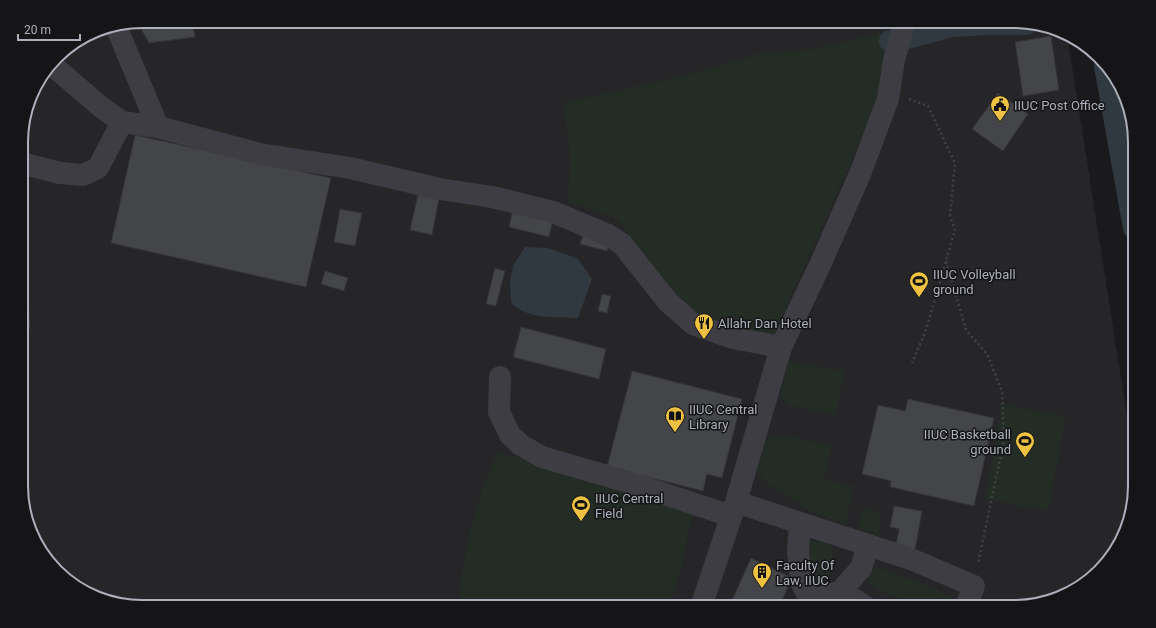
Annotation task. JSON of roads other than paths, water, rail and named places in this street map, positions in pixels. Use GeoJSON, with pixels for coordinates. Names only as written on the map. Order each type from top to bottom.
{"type":"FeatureCollection","features":[{"type":"Feature","properties":{"kind":"street"},"geometry":{"type":"LineString","coordinates":[[703,600],[733,509],[781,347],[820,265],[860,174],[888,99],[894,60],[903,28]]}},
{"type":"Feature","properties":{"kind":"street"},"geometry":{"type":"LineString","coordinates":[[118,31],[158,127]]}},
{"type":"Feature","properties":{"kind":"street"},"geometry":{"type":"LineString","coordinates":[[55,68],[101,108],[122,122],[158,127],[260,154],[350,168],[440,188],[492,197],[553,212],[608,235],[622,244],[668,302],[694,324],[733,338],[781,347]]}},
{"type":"Feature","properties":{"kind":"street"},"geometry":{"type":"LineString","coordinates":[[28,165],[60,173],[83,175],[98,168],[122,122]]}},
{"type":"Feature","properties":{"kind":"street"},"geometry":{"type":"LineString","coordinates":[[500,378],[499,412],[510,435],[521,445],[542,457],[628,482],[733,509],[800,523],[911,559],[974,586],[969,600]]}},
{"type":"Feature","properties":{"kind":"street"},"geometry":{"type":"LineString","coordinates":[[800,523],[798,552],[801,582],[810,600]]}},
{"type":"Feature","properties":{"kind":"street"},"geometry":{"type":"LineString","coordinates":[[814,600],[841,591],[860,568],[868,545]]}},
{"type":"Feature","properties":{"kind":"street"},"geometry":{"type":"LineString","coordinates":[[841,591],[855,600]]}},
{"type":"Feature","properties":{"kind":"waterway"},"geometry":{"type":"LineString","coordinates":[[890,41],[908,38],[945,28]]}},
{"type":"Feature","properties":{"kind":"waterway"},"geometry":{"type":"LineString","coordinates":[[1107,77],[1128,194]]}},
{"type":"Feature","properties":{"kind":"place","name":"IIUC Post Office"},"geometry":{"type":"Point","coordinates":[1000,122]}},
{"type":"Feature","properties":{"kind":"place","name":"IIUC Volleyball ground"},"geometry":{"type":"Point","coordinates":[919,298]}},
{"type":"Feature","properties":{"kind":"place","name":"Allahr Dan Hotel"},"geometry":{"type":"Point","coordinates":[704,340]}},
{"type":"Feature","properties":{"kind":"place","name":"IIUC Central Library"},"geometry":{"type":"Point","coordinates":[675,433]}},
{"type":"Feature","properties":{"kind":"place","name":"IIUC Basketball ground"},"geometry":{"type":"Point","coordinates":[1025,458]}},
{"type":"Feature","properties":{"kind":"place","name":"IIUC Central Field"},"geometry":{"type":"Point","coordinates":[581,522]}},
{"type":"Feature","properties":{"kind":"place","name":"Faculty Of Law, IIUC"},"geometry":{"type":"Point","coordinates":[762,589]}}]}
